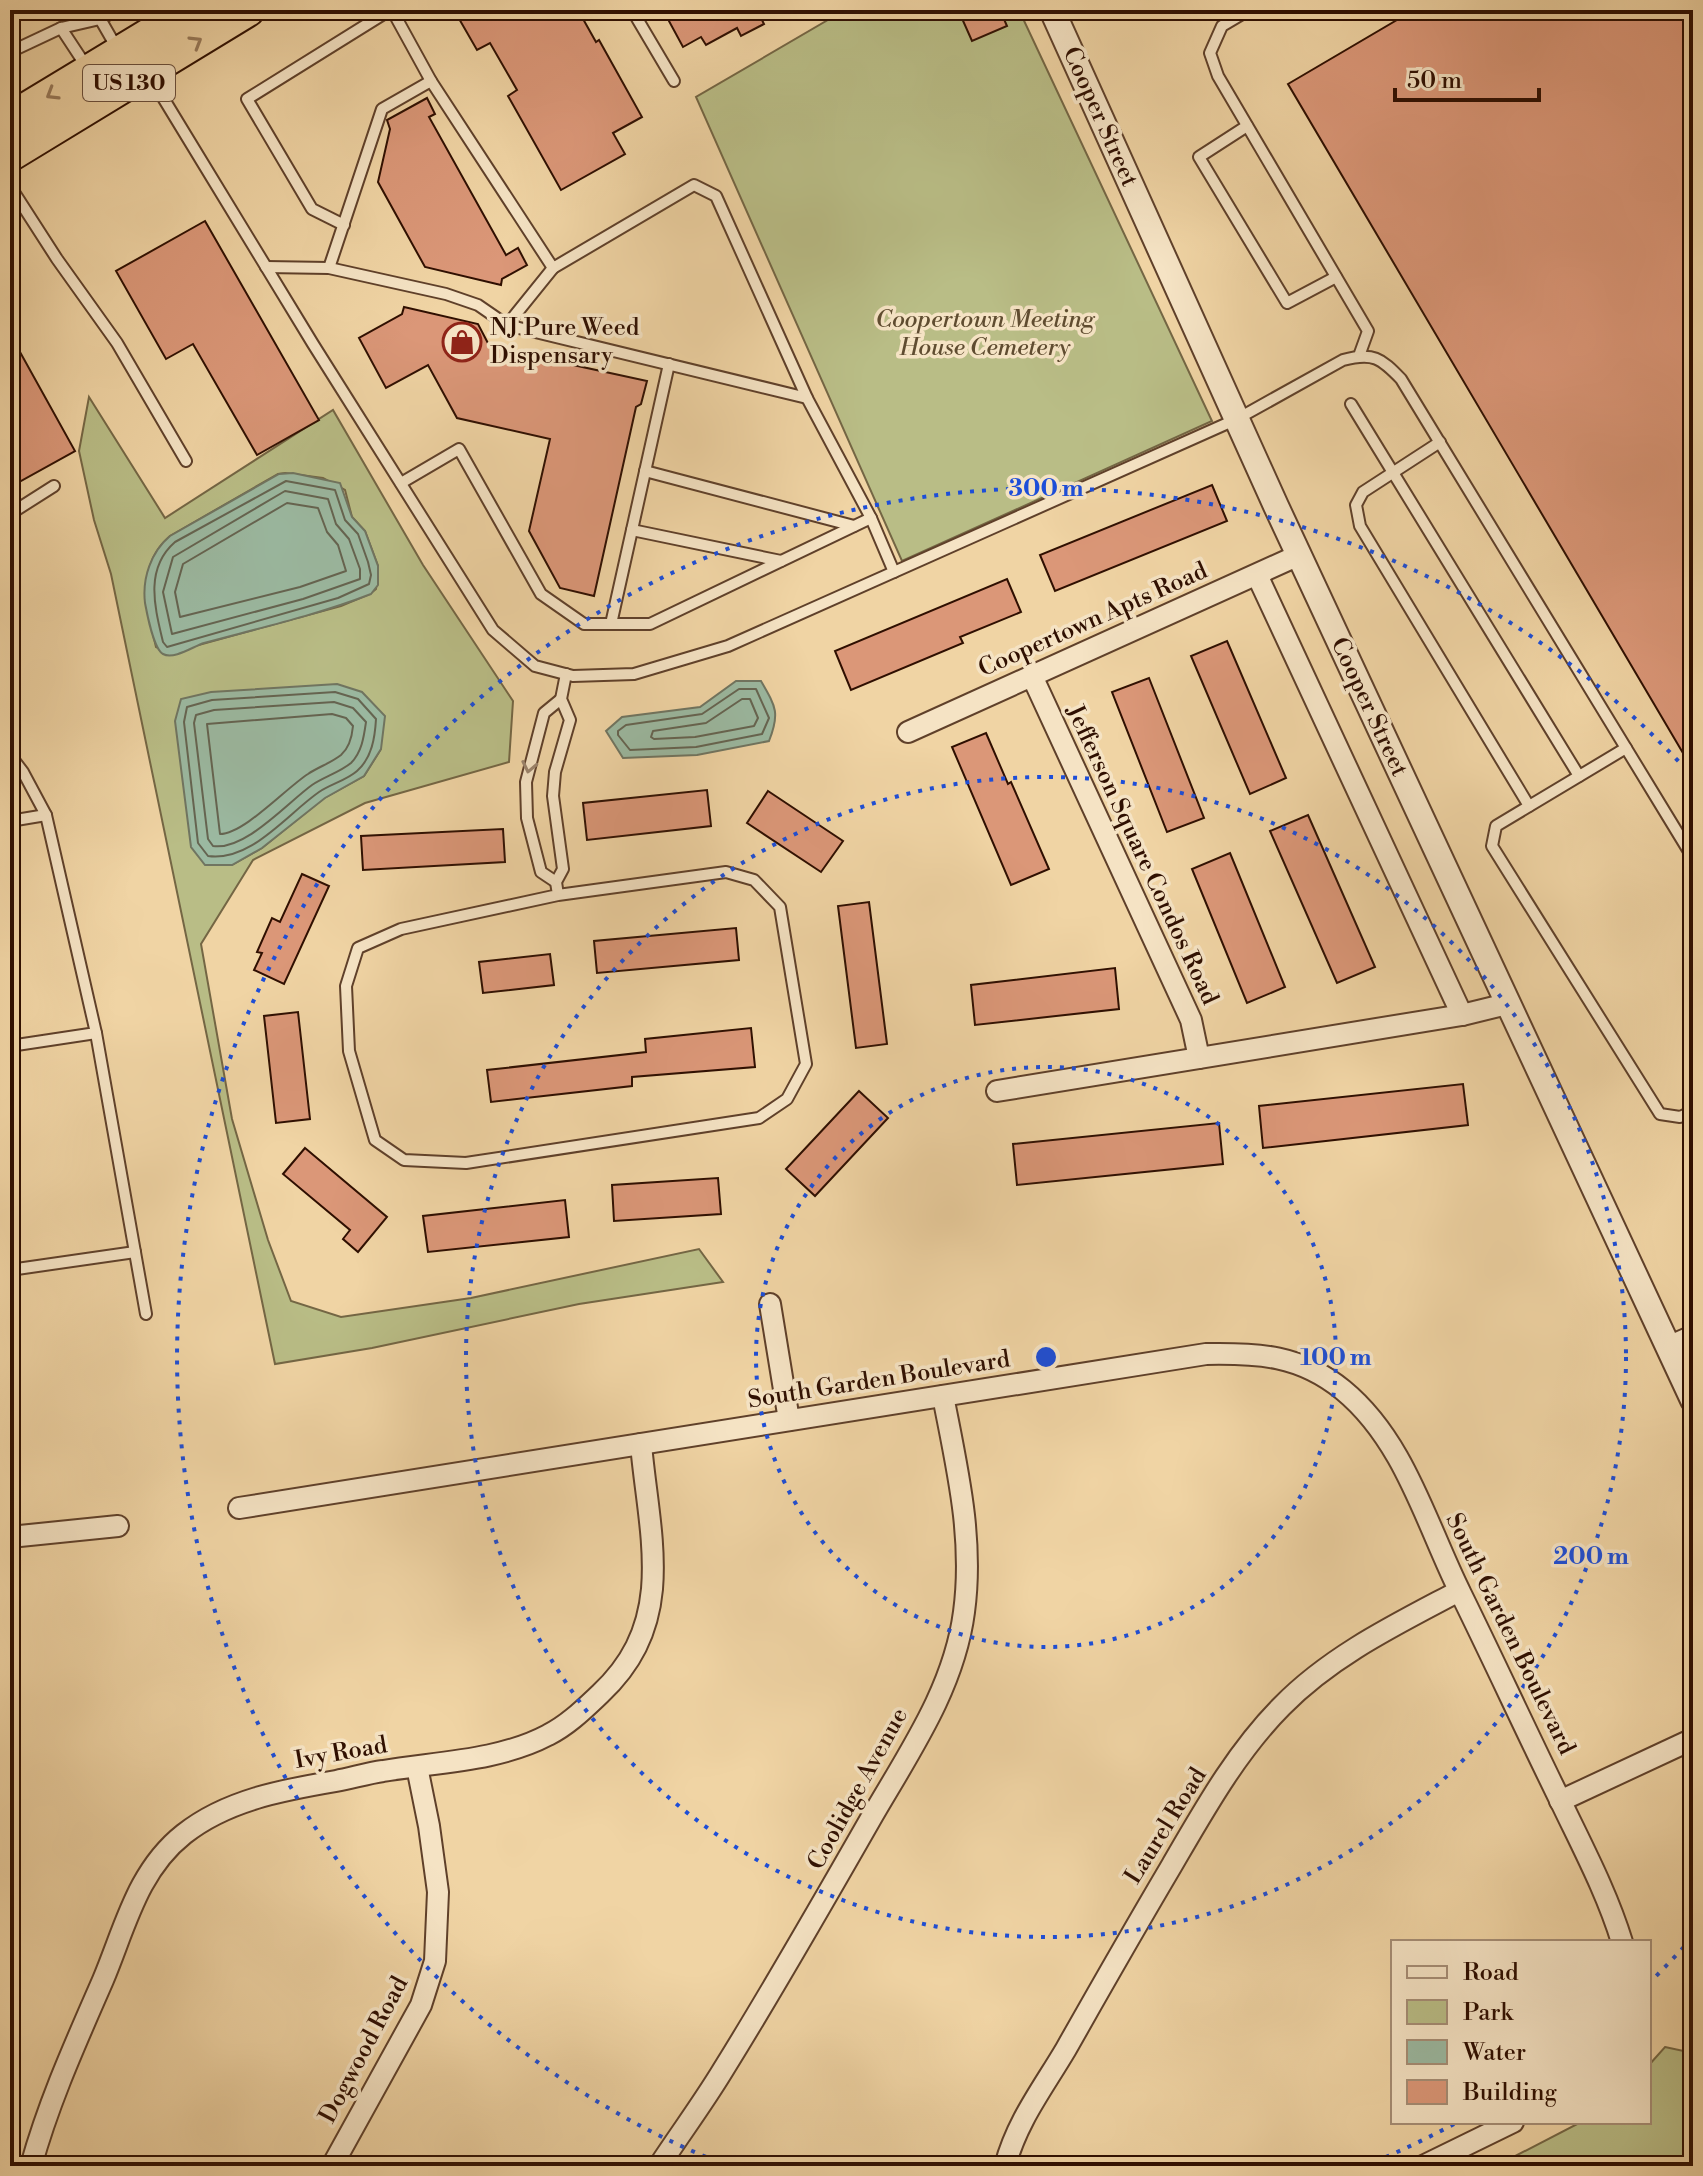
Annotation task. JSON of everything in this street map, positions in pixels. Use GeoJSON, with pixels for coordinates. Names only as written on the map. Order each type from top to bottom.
{"type":"FeatureCollection","features":[{"type":"Feature","properties":{"kind":"highway","name":"US 130"},"geometry":{"type":"LineString","coordinates":[[10,155],[248,10]]}},
{"type":"Feature","properties":{"kind":"highway","name":"US 130"},"geometry":{"type":"LineString","coordinates":[[10,119],[119,53],[177,13]]}},
{"type":"Feature","properties":{"kind":"street","name":"Cooper Street"},"geometry":{"type":"LineString","coordinates":[[1052,10],[1507,1004],[1678,1349],[1693,1400]]}},
{"type":"Feature","properties":{"kind":"street","name":"Coopertown Apts Road"},"geometry":{"type":"LineString","coordinates":[[908,732],[1299,555]]}},
{"type":"Feature","properties":{"kind":"street"},"geometry":{"type":"LineString","coordinates":[[1257,575],[1462,1015]]}},
{"type":"Feature","properties":{"kind":"street","name":"Jefferson Square Condos Road"},"geometry":{"type":"LineString","coordinates":[[1032,676],[1191,1020],[1199,1058]]}},
{"type":"Feature","properties":{"kind":"street"},"geometry":{"type":"LineString","coordinates":[[997,1091],[1462,1015],[1507,1004]]}},
{"type":"Feature","properties":{"kind":"street"},"geometry":{"type":"LineString","coordinates":[[770,1304],[789,1420]]}},
{"type":"Feature","properties":{"kind":"street"},"geometry":{"type":"LineString","coordinates":[[1678,1349],[1693,1336]]}},
{"type":"Feature","properties":{"kind":"street","name":"South Garden Boulevard"},"geometry":{"type":"LineString","coordinates":[[239,1508],[1206,1354],[1251,1354],[1293,1361],[1312,1368],[1346,1392],[1361,1406],[1398,1456],[1459,1591],[1595,1873],[1621,1940]]}},
{"type":"Feature","properties":{"kind":"street","name":"Coolidge Avenue"},"geometry":{"type":"LineString","coordinates":[[659,2166],[722,2072],[818,1912],[921,1731],[949,1674],[964,1613],[967,1555],[961,1489],[943,1396]]}},
{"type":"Feature","properties":{"kind":"street","name":"Ivy Road"},"geometry":{"type":"LineString","coordinates":[[31,2166],[58,2082],[106,1973],[131,1906],[141,1886],[167,1850],[184,1834],[223,1811],[267,1794],[502,1751],[547,1736],[568,1723],[621,1673],[643,1634],[652,1587],[652,1543],[641,1444]]}},
{"type":"Feature","properties":{"kind":"street"},"geometry":{"type":"LineString","coordinates":[[10,1537],[118,1526]]}},
{"type":"Feature","properties":{"kind":"street","name":"Laurel Road"},"geometry":{"type":"LineString","coordinates":[[1005,2166],[1027,2109],[1066,2049],[1199,1818],[1247,1747],[1282,1705],[1323,1670],[1399,1621],[1459,1591]]}},
{"type":"Feature","properties":{"kind":"street"},"geometry":{"type":"LineString","coordinates":[[1560,1801],[1693,1739]]}},
{"type":"Feature","properties":{"kind":"street","name":"Dogwood Road"},"geometry":{"type":"LineString","coordinates":[[332,2166],[421,2005],[435,1961],[438,1892],[417,1767]]}},
{"type":"Feature","properties":{"kind":"street"},"geometry":{"type":"LineString","coordinates":[[1424,2166],[1509,2124]]}},
{"type":"Feature","properties":{"kind":"lane"},"geometry":{"type":"LineString","coordinates":[[10,52],[61,28],[117,10]]}},
{"type":"Feature","properties":{"kind":"lane"},"geometry":{"type":"LineString","coordinates":[[344,225],[312,209],[247,99],[391,10],[431,81],[553,268]]}},
{"type":"Feature","properties":{"kind":"lane"},"geometry":{"type":"LineString","coordinates":[[632,10],[674,81]]}},
{"type":"Feature","properties":{"kind":"lane"},"geometry":{"type":"LineString","coordinates":[[1249,10],[1222,26],[1210,53],[1218,76],[1368,331],[1359,356]]}},
{"type":"Feature","properties":{"kind":"lane"},"geometry":{"type":"LineString","coordinates":[[97,15],[119,53]]}},
{"type":"Feature","properties":{"kind":"lane"},"geometry":{"type":"LineString","coordinates":[[61,28],[89,71]]}},
{"type":"Feature","properties":{"kind":"lane"},"geometry":{"type":"LineString","coordinates":[[147,71],[493,630],[535,666],[566,674],[634,674],[728,646],[1237,419],[1343,360],[1359,356],[1381,358],[1401,379],[1693,858]]}},
{"type":"Feature","properties":{"kind":"lane"},"geometry":{"type":"LineString","coordinates":[[329,268],[382,109],[431,81]]}},
{"type":"Feature","properties":{"kind":"lane"},"geometry":{"type":"LineString","coordinates":[[1247,126],[1199,157],[1287,303],[1336,277]]}},
{"type":"Feature","properties":{"kind":"lane"},"geometry":{"type":"LineString","coordinates":[[507,325],[553,268],[694,185],[716,196],[807,398],[871,518],[894,572]]}},
{"type":"Feature","properties":{"kind":"lane"},"geometry":{"type":"LineString","coordinates":[[10,186],[117,343],[186,461]]}},
{"type":"Feature","properties":{"kind":"lane"},"geometry":{"type":"LineString","coordinates":[[266,267],[329,268],[446,294],[478,305],[507,325],[807,398]]}},
{"type":"Feature","properties":{"kind":"lane"},"geometry":{"type":"LineString","coordinates":[[611,624],[669,364]]}},
{"type":"Feature","properties":{"kind":"lane"},"geometry":{"type":"LineString","coordinates":[[1351,404],[1579,776]]}},
{"type":"Feature","properties":{"kind":"lane"},"geometry":{"type":"LineString","coordinates":[[1440,442],[1363,492],[1356,505],[1360,526],[1529,806]]}},
{"type":"Feature","properties":{"kind":"lane"},"geometry":{"type":"LineString","coordinates":[[401,483],[459,449],[541,594],[584,624],[650,624],[871,518]]}},
{"type":"Feature","properties":{"kind":"lane"},"geometry":{"type":"LineString","coordinates":[[645,471],[854,526]]}},
{"type":"Feature","properties":{"kind":"lane"},"geometry":{"type":"LineString","coordinates":[[10,514],[54,486]]}},
{"type":"Feature","properties":{"kind":"lane"},"geometry":{"type":"LineString","coordinates":[[632,530],[781,561]]}},
{"type":"Feature","properties":{"kind":"lane"},"geometry":{"type":"LineString","coordinates":[[558,895],[556,882],[563,869],[555,824],[555,772],[570,720],[561,699],[566,674]]}},
{"type":"Feature","properties":{"kind":"lane"},"geometry":{"type":"LineString","coordinates":[[556,882],[541,872],[527,818],[526,782],[544,713],[561,699]]}},
{"type":"Feature","properties":{"kind":"lane"},"geometry":{"type":"LineString","coordinates":[[1626,748],[1496,826],[1492,846],[1660,1114],[1680,1117],[1693,1111]]}},
{"type":"Feature","properties":{"kind":"lane"},"geometry":{"type":"LineString","coordinates":[[10,755],[23,772],[46,815],[96,1033],[146,1314]]}},
{"type":"Feature","properties":{"kind":"lane"},"geometry":{"type":"LineString","coordinates":[[10,821],[46,815]]}},
{"type":"Feature","properties":{"kind":"lane"},"geometry":{"type":"LineString","coordinates":[[726,872],[754,880],[780,907],[806,1064],[787,1099],[759,1118],[466,1163],[404,1160],[375,1140],[349,1051],[346,986],[358,948],[401,929],[558,895],[726,872]]}},
{"type":"Feature","properties":{"kind":"lane"},"geometry":{"type":"LineString","coordinates":[[10,1046],[96,1033]]}},
{"type":"Feature","properties":{"kind":"lane"},"geometry":{"type":"LineString","coordinates":[[10,1270],[135,1252]]}},
{"type":"Feature","properties":{"kind":"green space","name":"Coopertown Meeting House Cemetery"},"geometry":{"type":"Polygon","coordinates":[[[845,10],[1019,10],[1212,421],[902,561],[696,97],[845,10]]]}},
{"type":"Feature","properties":{"kind":"green space"},"geometry":{"type":"Polygon","coordinates":[[[89,397],[165,518],[333,410],[423,565],[513,701],[509,762],[365,803],[253,860],[201,944],[232,1119],[268,1240],[291,1301],[341,1317],[471,1298],[699,1249],[723,1282],[579,1304],[372,1348],[275,1364],[111,574],[94,520],[79,451],[89,397]],[[278,474],[170,536],[159,548],[152,561],[146,588],[156,647],[173,655],[195,646],[341,606],[376,589],[378,566],[365,531],[352,517],[345,490],[323,478],[278,474]],[[381,749],[232,865],[262,848],[324,798],[364,776],[381,749]]]}},
{"type":"Feature","properties":{"kind":"green space"},"geometry":{"type":"Polygon","coordinates":[[[1665,2047],[1693,2053],[1693,2166],[1496,2166],[1577,2124],[1651,2124],[1651,2063],[1665,2047]]]}},
{"type":"Feature","properties":{"kind":"water"},"geometry":{"type":"Polygon","coordinates":[[[293,473],[340,483],[352,517],[365,531],[378,566],[378,585],[371,594],[330,608],[204,643],[178,654],[163,654],[151,631],[144,594],[149,566],[163,542],[279,474],[293,473]]]}},
{"type":"Feature","properties":{"kind":"water"},"geometry":{"type":"Polygon","coordinates":[[[736,681],[761,681],[766,690],[775,710],[769,741],[697,755],[623,758],[606,731],[622,717],[700,707],[736,681]]]}},
{"type":"Feature","properties":{"kind":"water"},"geometry":{"type":"Polygon","coordinates":[[[337,684],[362,692],[385,716],[381,749],[364,776],[325,798],[262,848],[232,865],[205,865],[191,847],[175,721],[181,699],[211,692],[337,684]]]}},
{"type":"Feature","properties":{"kind":"building"},"geometry":{"type":"Polygon","coordinates":[[[454,10],[578,10],[596,42],[599,40],[642,117],[613,133],[625,154],[561,190],[508,96],[517,90],[490,43],[477,50],[454,10]]]}},
{"type":"Feature","properties":{"kind":"building"},"geometry":{"type":"Polygon","coordinates":[[[663,10],[757,10],[764,24],[741,36],[737,28],[706,45],[701,37],[683,47],[663,10]]]}},
{"type":"Feature","properties":{"kind":"building"},"geometry":{"type":"Polygon","coordinates":[[[969,10],[1000,10],[1007,26],[972,41],[960,14],[969,10]]]}},
{"type":"Feature","properties":{"kind":"building"},"geometry":{"type":"Polygon","coordinates":[[[1414,10],[1693,10],[1693,770],[1288,84],[1414,10]]]}},
{"type":"Feature","properties":{"kind":"building"},"geometry":{"type":"Polygon","coordinates":[[[427,98],[435,114],[429,117],[506,255],[518,248],[527,265],[502,279],[501,285],[425,267],[378,182],[390,129],[387,120],[427,98]]]}},
{"type":"Feature","properties":{"kind":"building"},"geometry":{"type":"Polygon","coordinates":[[[205,221],[319,420],[257,455],[193,344],[166,359],[116,271],[205,221]]]}},
{"type":"Feature","properties":{"kind":"building"},"geometry":{"type":"Polygon","coordinates":[[[404,307],[478,324],[490,347],[647,381],[641,404],[636,407],[594,596],[560,588],[529,531],[550,439],[457,418],[428,365],[386,388],[359,338],[402,314],[404,307]]]}},
{"type":"Feature","properties":{"kind":"building"},"geometry":{"type":"Polygon","coordinates":[[[10,334],[75,451],[10,487],[10,334]]]}},
{"type":"Feature","properties":{"kind":"building"},"geometry":{"type":"Polygon","coordinates":[[[1212,485],[1227,521],[1055,591],[1040,555],[1212,485]]]}},
{"type":"Feature","properties":{"kind":"building"},"geometry":{"type":"Polygon","coordinates":[[[1007,579],[1021,612],[960,637],[963,643],[851,690],[835,651],[1007,579]]]}},
{"type":"Feature","properties":{"kind":"building"},"geometry":{"type":"Polygon","coordinates":[[[1227,641],[1286,778],[1250,794],[1191,656],[1227,641]]]}},
{"type":"Feature","properties":{"kind":"building"},"geometry":{"type":"Polygon","coordinates":[[[1149,678],[1204,818],[1167,832],[1112,692],[1149,678]]]}},
{"type":"Feature","properties":{"kind":"building"},"geometry":{"type":"Polygon","coordinates":[[[986,733],[1049,869],[1011,885],[952,747],[986,733]]]}},
{"type":"Feature","properties":{"kind":"building"},"geometry":{"type":"Polygon","coordinates":[[[707,790],[711,826],[587,840],[583,803],[707,790]]]}},
{"type":"Feature","properties":{"kind":"building"},"geometry":{"type":"Polygon","coordinates":[[[768,791],[843,841],[821,872],[747,823],[768,791]]]}},
{"type":"Feature","properties":{"kind":"building"},"geometry":{"type":"Polygon","coordinates":[[[1308,815],[1375,967],[1337,983],[1270,831],[1308,815]]]}},
{"type":"Feature","properties":{"kind":"building"},"geometry":{"type":"Polygon","coordinates":[[[503,829],[505,862],[363,870],[361,836],[503,829]]]}},
{"type":"Feature","properties":{"kind":"building"},"geometry":{"type":"Polygon","coordinates":[[[1230,853],[1285,987],[1247,1003],[1192,869],[1230,853]]]}},
{"type":"Feature","properties":{"kind":"building"},"geometry":{"type":"Polygon","coordinates":[[[302,874],[329,886],[284,984],[254,970],[262,953],[257,952],[272,918],[280,922],[302,874]]]}},
{"type":"Feature","properties":{"kind":"building"},"geometry":{"type":"Polygon","coordinates":[[[869,902],[887,1044],[856,1048],[838,906],[869,902]]]}},
{"type":"Feature","properties":{"kind":"building"},"geometry":{"type":"Polygon","coordinates":[[[736,928],[739,960],[597,973],[594,941],[736,928]]]}},
{"type":"Feature","properties":{"kind":"building"},"geometry":{"type":"Polygon","coordinates":[[[550,954],[554,985],[483,993],[479,962],[550,954]]]}},
{"type":"Feature","properties":{"kind":"building"},"geometry":{"type":"Polygon","coordinates":[[[1115,968],[1119,1009],[975,1025],[971,985],[1115,968]]]}},
{"type":"Feature","properties":{"kind":"building"},"geometry":{"type":"Polygon","coordinates":[[[298,1012],[310,1119],[276,1123],[264,1016],[298,1012]]]}},
{"type":"Feature","properties":{"kind":"building"},"geometry":{"type":"Polygon","coordinates":[[[751,1028],[755,1067],[632,1077],[632,1086],[491,1102],[487,1070],[646,1052],[645,1039],[751,1028]]]}},
{"type":"Feature","properties":{"kind":"building"},"geometry":{"type":"Polygon","coordinates":[[[1463,1084],[1468,1125],[1263,1148],[1259,1106],[1463,1084]]]}},
{"type":"Feature","properties":{"kind":"building"},"geometry":{"type":"Polygon","coordinates":[[[859,1091],[888,1118],[815,1196],[786,1169],[859,1091]]]}},
{"type":"Feature","properties":{"kind":"building"},"geometry":{"type":"Polygon","coordinates":[[[1219,1123],[1223,1164],[1017,1185],[1013,1144],[1219,1123]]]}},
{"type":"Feature","properties":{"kind":"building"},"geometry":{"type":"Polygon","coordinates":[[[305,1148],[387,1217],[358,1252],[343,1239],[350,1230],[283,1174],[305,1148]]]}},
{"type":"Feature","properties":{"kind":"building"},"geometry":{"type":"Polygon","coordinates":[[[718,1178],[721,1214],[614,1221],[612,1185],[718,1178]]]}},
{"type":"Feature","properties":{"kind":"building"},"geometry":{"type":"Polygon","coordinates":[[[565,1200],[569,1237],[428,1252],[423,1216],[565,1200]]]}},
{"type":"Feature","properties":{"kind":"place","name":"NJ Pure Weed Dispensary"},"geometry":{"type":"Point","coordinates":[462,342]}}]}
